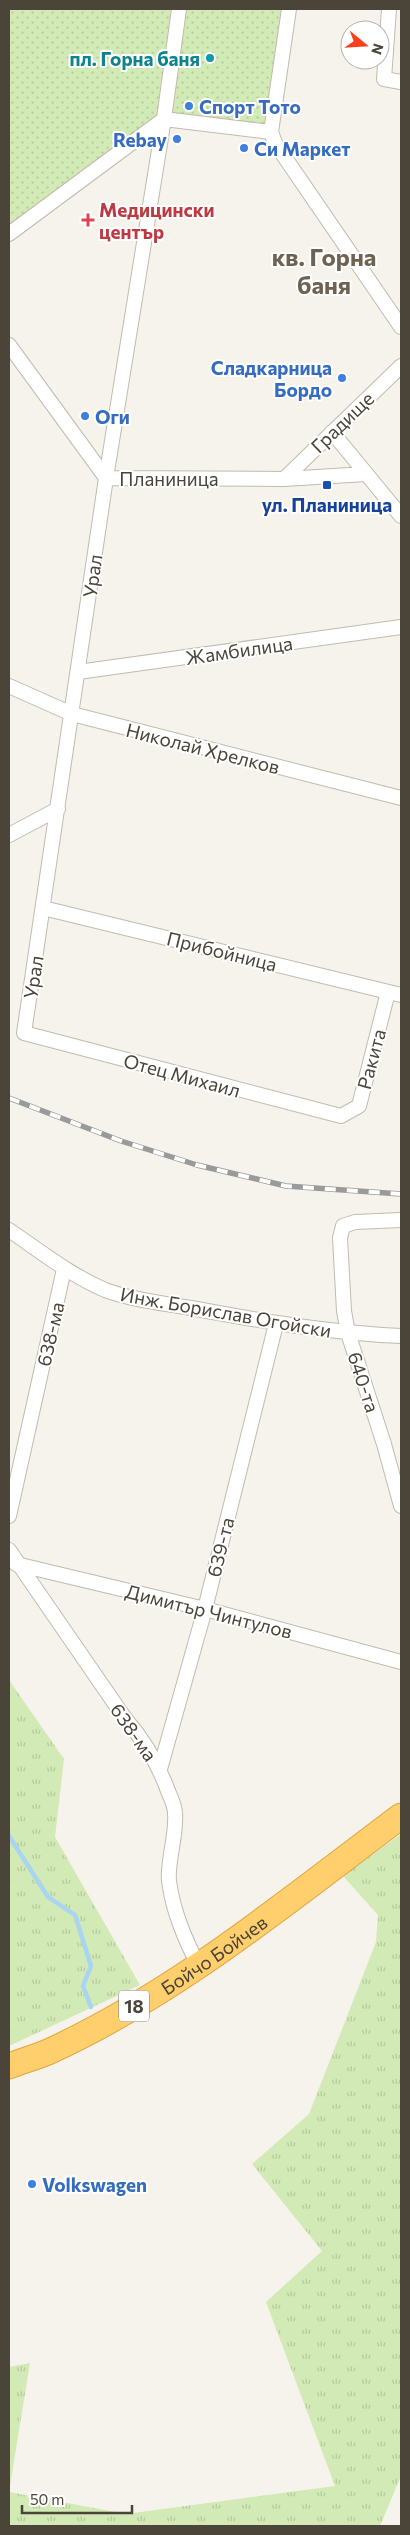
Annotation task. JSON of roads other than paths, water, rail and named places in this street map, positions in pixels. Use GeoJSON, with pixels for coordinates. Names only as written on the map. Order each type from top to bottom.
{"type":"FeatureCollection","features":[{"type":"Feature","properties":{"kind":"highway","name":"Бойчо Бойчев"},"geometry":{"type":"LineString","coordinates":[[10,2063],[48,2052],[139,2003],[199,1967],[401,1816]]}},
{"type":"Feature","properties":{"kind":"street","name":"Урал"},"geometry":{"type":"LineString","coordinates":[[24,1034],[106,478],[164,119],[179,9]]}},
{"type":"Feature","properties":{"kind":"street"},"geometry":{"type":"LineString","coordinates":[[290,9],[271,132],[281,151],[401,327]]}},
{"type":"Feature","properties":{"kind":"street"},"geometry":{"type":"LineString","coordinates":[[389,9],[384,79],[401,82]]}},
{"type":"Feature","properties":{"kind":"street"},"geometry":{"type":"LineString","coordinates":[[9,234],[164,119],[271,132]]}},
{"type":"Feature","properties":{"kind":"street","name":"Планиница"},"geometry":{"type":"LineString","coordinates":[[9,345],[106,478],[284,479],[366,474]]}},
{"type":"Feature","properties":{"kind":"street","name":"Градище"},"geometry":{"type":"LineString","coordinates":[[284,479],[401,366]]}},
{"type":"Feature","properties":{"kind":"street"},"geometry":{"type":"LineString","coordinates":[[332,432],[401,516]]}},
{"type":"Feature","properties":{"kind":"street","name":"Жамбилица"},"geometry":{"type":"LineString","coordinates":[[78,672],[401,627]]}},
{"type":"Feature","properties":{"kind":"street","name":"Николай Хрелков"},"geometry":{"type":"LineString","coordinates":[[9,686],[72,714],[401,798]]}},
{"type":"Feature","properties":{"kind":"street"},"geometry":{"type":"LineString","coordinates":[[9,835],[58,809]]}},
{"type":"Feature","properties":{"kind":"street","name":"Прибойница"},"geometry":{"type":"LineString","coordinates":[[43,908],[395,993]]}},
{"type":"Feature","properties":{"kind":"street","name":"Ракита"},"geometry":{"type":"LineString","coordinates":[[341,1116],[358,1106],[395,993]]}},
{"type":"Feature","properties":{"kind":"street","name":"Отец Михаил"},"geometry":{"type":"LineString","coordinates":[[24,1034],[341,1116]]}},
{"type":"Feature","properties":{"kind":"street","name":"640-та"},"geometry":{"type":"LineString","coordinates":[[401,1220],[355,1222],[343,1226],[340,1238],[344,1311],[348,1334],[384,1444],[401,1506]]}},
{"type":"Feature","properties":{"kind":"street","name":"Инж. Борислав Огойски"},"geometry":{"type":"LineString","coordinates":[[9,1230],[64,1269],[106,1290],[132,1297],[276,1324],[348,1334],[401,1336]]}},
{"type":"Feature","properties":{"kind":"street","name":"638-ма"},"geometry":{"type":"LineString","coordinates":[[9,1516],[64,1269]]}},
{"type":"Feature","properties":{"kind":"street","name":"639-та"},"geometry":{"type":"LineString","coordinates":[[160,1769],[205,1608],[276,1324]]}},
{"type":"Feature","properties":{"kind":"street","name":"638-ма"},"geometry":{"type":"LineString","coordinates":[[9,1550],[16,1564],[124,1717],[143,1740],[160,1769],[175,1812],[174,1847],[169,1879],[174,1906],[181,1930],[199,1967]]}},
{"type":"Feature","properties":{"kind":"street","name":"Димитър Чинтулов"},"geometry":{"type":"LineString","coordinates":[[16,1564],[205,1608],[401,1662]]}},
{"type":"Feature","properties":{"kind":"waterway"},"geometry":{"type":"LineString","coordinates":[[9,1836],[48,1897],[75,1915],[91,1966],[83,1986],[91,2007]]}},
{"type":"Feature","properties":{"kind":"railway"},"geometry":{"type":"LineString","coordinates":[[9,1098],[121,1141],[197,1165],[286,1186],[401,1194]]}},
{"type":"Feature","properties":{"kind":"place","name":"пл. Горна баня"},"geometry":{"type":"Point","coordinates":[210,58]}},
{"type":"Feature","properties":{"kind":"place","name":"Спорт Тото"},"geometry":{"type":"Point","coordinates":[189,106]}},
{"type":"Feature","properties":{"kind":"place","name":"Rebay"},"geometry":{"type":"Point","coordinates":[177,139]}},
{"type":"Feature","properties":{"kind":"place","name":"Си Маркет"},"geometry":{"type":"Point","coordinates":[244,148]}},
{"type":"Feature","properties":{"kind":"place","name":"Медицински център"},"geometry":{"type":"Point","coordinates":[88,220]}},
{"type":"Feature","properties":{"kind":"place","name":"Сладкарница Бордо"},"geometry":{"type":"Point","coordinates":[342,378]}},
{"type":"Feature","properties":{"kind":"place","name":"Оги"},"geometry":{"type":"Point","coordinates":[85,416]}},
{"type":"Feature","properties":{"kind":"place","name":"ул. Планиница"},"geometry":{"type":"Point","coordinates":[327,485]}},
{"type":"Feature","properties":{"kind":"place","name":"Volkswagen"},"geometry":{"type":"Point","coordinates":[32,2184]}},
{"type":"Feature","properties":{"kind":"district","name":"кв. Горна баня"},"geometry":{"type":"Point","coordinates":[324,270]}}]}
